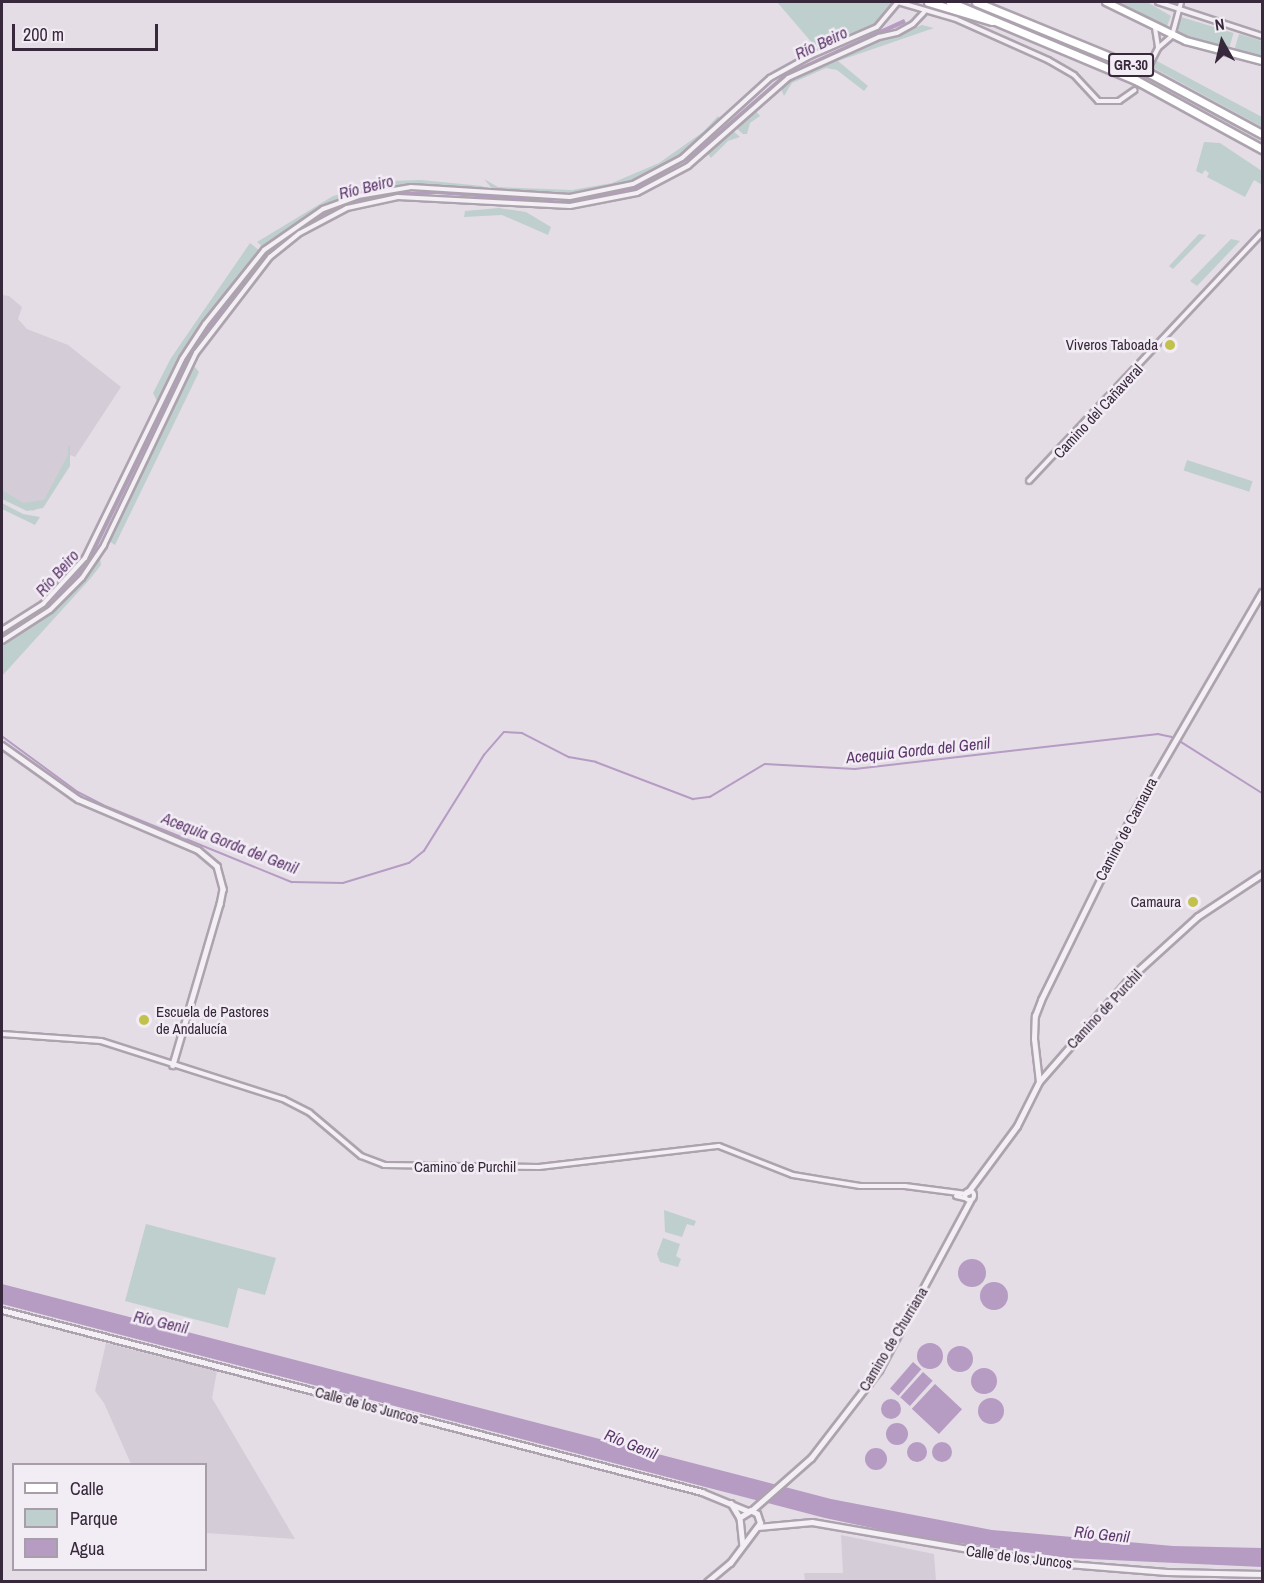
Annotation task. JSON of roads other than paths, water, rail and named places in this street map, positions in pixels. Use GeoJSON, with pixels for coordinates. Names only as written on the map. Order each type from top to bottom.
{"type":"FeatureCollection","features":[{"type":"Feature","properties":{"kind":"highway"},"geometry":{"type":"LineString","coordinates":[[928,2],[981,20],[997,21]]}},
{"type":"Feature","properties":{"kind":"highway","name":"GR-30"},"geometry":{"type":"LineString","coordinates":[[950,2],[1158,91],[1263,149]]}},
{"type":"Feature","properties":{"kind":"highway","name":"GR-30"},"geometry":{"type":"LineString","coordinates":[[976,2],[1149,73],[1263,134]]}},
{"type":"Feature","properties":{"kind":"highway"},"geometry":{"type":"LineString","coordinates":[[987,2],[994,8]]}},
{"type":"Feature","properties":{"kind":"main road"},"geometry":{"type":"LineString","coordinates":[[1106,2],[1172,36],[1263,61]]}},
{"type":"Feature","properties":{"kind":"street"},"geometry":{"type":"LineString","coordinates":[[2,630],[43,603],[85,558],[189,347],[250,266],[290,228],[339,202],[394,189],[440,188],[570,197],[633,184],[682,158],[770,78],[810,56],[877,27],[898,2],[924,12],[956,19],[1048,60],[1074,75],[1098,101],[1119,101],[1135,90]]}},
{"type":"Feature","properties":{"kind":"street"},"geometry":{"type":"LineString","coordinates":[[1158,2],[1178,11],[1263,36]]}},
{"type":"Feature","properties":{"kind":"street"},"geometry":{"type":"LineString","coordinates":[[1152,62],[1158,48],[1172,36],[1172,27],[1181,2]]}},
{"type":"Feature","properties":{"kind":"street"},"geometry":{"type":"LineString","coordinates":[[2,641],[50,610],[82,578],[104,545],[196,353],[270,257],[300,233],[347,208],[398,197],[570,206],[637,193],[688,166],[788,78],[879,37],[897,33],[912,24],[924,12]]}},
{"type":"Feature","properties":{"kind":"street"},"geometry":{"type":"LineString","coordinates":[[1163,32],[1172,27]]}},
{"type":"Feature","properties":{"kind":"street"},"geometry":{"type":"LineString","coordinates":[[1155,28],[1158,48]]}},
{"type":"Feature","properties":{"kind":"street","name":"Camino del Cañaveral"},"geometry":{"type":"LineString","coordinates":[[1029,482],[1263,233]]}},
{"type":"Feature","properties":{"kind":"street","name":"Camino de Camaura"},"geometry":{"type":"LineString","coordinates":[[1039,1082],[1034,1039],[1035,1016],[1041,1000],[1131,817],[1263,592]]}},
{"type":"Feature","properties":{"kind":"street"},"geometry":{"type":"LineString","coordinates":[[2,745],[78,799],[198,850],[217,866],[223,889],[220,904],[173,1065]]}},
{"type":"Feature","properties":{"kind":"street","name":"Camino de Purchil"},"geometry":{"type":"LineString","coordinates":[[967,1197],[1017,1126],[1039,1082],[1130,978],[1197,917],[1263,874]]}},
{"type":"Feature","properties":{"kind":"street","name":"Camino de Purchil"},"geometry":{"type":"LineString","coordinates":[[2,1034],[101,1041],[300,1105],[351,1150],[384,1165],[539,1167],[719,1146],[793,1175],[860,1186],[905,1186],[967,1197],[974,1194],[979,1177]]}},
{"type":"Feature","properties":{"kind":"street","name":"Camino de Churriana"},"geometry":{"type":"LineString","coordinates":[[740,1518],[762,1504],[783,1479],[812,1458],[879,1370],[961,1216],[967,1197]]}},
{"type":"Feature","properties":{"kind":"street","name":"Calle de los Juncos"},"geometry":{"type":"LineString","coordinates":[[2,1310],[702,1492],[750,1511],[777,1525]]}},
{"type":"Feature","properties":{"kind":"street"},"geometry":{"type":"LineString","coordinates":[[731,1503],[743,1528],[742,1548]]}},
{"type":"Feature","properties":{"kind":"street","name":"Camino de Churriana"},"geometry":{"type":"LineString","coordinates":[[756,1528],[762,1504]]}},
{"type":"Feature","properties":{"kind":"street","name":"Calle de los Juncos"},"geometry":{"type":"LineString","coordinates":[[743,1528],[812,1522],[1043,1562],[1167,1572],[1263,1574]]}},
{"type":"Feature","properties":{"kind":"street"},"geometry":{"type":"LineString","coordinates":[[707,1581],[742,1548],[756,1528]]}},
{"type":"Feature","properties":{"kind":"water"},"geometry":{"type":"Polygon","coordinates":[[[904,19],[906,23],[786,77],[697,155],[634,191],[569,204],[436,194],[392,195],[349,205],[298,231],[252,273],[190,357],[89,564],[54,604],[2,638],[2,633],[52,601],[86,562],[186,356],[250,270],[283,237],[323,212],[380,193],[433,191],[565,201],[634,187],[683,162],[784,74],[904,19]]]}},
{"type":"Feature","properties":{"kind":"water"},"geometry":{"type":"Polygon","coordinates":[[[972,1259],[982,1263],[986,1273],[982,1283],[972,1287],[962,1283],[958,1273],[962,1263],[972,1259]]]}},
{"type":"Feature","properties":{"kind":"water"},"geometry":{"type":"Polygon","coordinates":[[[994,1282],[1004,1286],[1008,1296],[1004,1306],[994,1310],[984,1306],[980,1296],[984,1286],[994,1282]]]}},
{"type":"Feature","properties":{"kind":"water"},"geometry":{"type":"Polygon","coordinates":[[[2,1284],[831,1499],[992,1530],[1173,1546],[1262,1548],[1262,1567],[1068,1558],[915,1537],[825,1518],[2,1304],[2,1284]]]}},
{"type":"Feature","properties":{"kind":"water"},"geometry":{"type":"Polygon","coordinates":[[[930,1343],[939,1347],[943,1356],[939,1365],[930,1369],[921,1365],[917,1356],[921,1347],[930,1343]]]}},
{"type":"Feature","properties":{"kind":"water"},"geometry":{"type":"Polygon","coordinates":[[[960,1346],[969,1350],[973,1359],[969,1368],[960,1372],[951,1368],[947,1359],[951,1350],[960,1346]]]}},
{"type":"Feature","properties":{"kind":"water"},"geometry":{"type":"Polygon","coordinates":[[[913,1362],[921,1369],[898,1396],[890,1388],[913,1362]]]}},
{"type":"Feature","properties":{"kind":"water"},"geometry":{"type":"Polygon","coordinates":[[[984,1368],[993,1372],[997,1381],[993,1390],[984,1394],[975,1390],[971,1381],[975,1372],[984,1368]]]}},
{"type":"Feature","properties":{"kind":"water"},"geometry":{"type":"Polygon","coordinates":[[[923,1372],[933,1381],[910,1406],[900,1397],[923,1372]]]}},
{"type":"Feature","properties":{"kind":"water"},"geometry":{"type":"Polygon","coordinates":[[[935,1384],[962,1409],[939,1434],[912,1409],[935,1384]]]}},
{"type":"Feature","properties":{"kind":"water"},"geometry":{"type":"Polygon","coordinates":[[[991,1398],[1000,1402],[1004,1411],[1000,1420],[991,1424],[982,1420],[978,1411],[982,1402],[991,1398]]]}},
{"type":"Feature","properties":{"kind":"water"},"geometry":{"type":"Polygon","coordinates":[[[887,1399],[895,1399],[901,1405],[901,1413],[895,1419],[887,1419],[881,1413],[881,1405],[887,1399]]]}},
{"type":"Feature","properties":{"kind":"water"},"geometry":{"type":"Polygon","coordinates":[[[897,1423],[907,1430],[908,1434],[901,1444],[897,1445],[887,1438],[886,1434],[893,1424],[897,1423]]]}},
{"type":"Feature","properties":{"kind":"water"},"geometry":{"type":"Polygon","coordinates":[[[913,1442],[921,1442],[927,1448],[927,1456],[921,1462],[913,1462],[907,1456],[907,1448],[913,1442]]]}},
{"type":"Feature","properties":{"kind":"water"},"geometry":{"type":"Polygon","coordinates":[[[942,1442],[949,1445],[952,1452],[949,1459],[942,1462],[935,1459],[932,1452],[935,1445],[942,1442]]]}},
{"type":"Feature","properties":{"kind":"water"},"geometry":{"type":"Polygon","coordinates":[[[876,1448],[884,1451],[887,1459],[884,1467],[876,1470],[868,1467],[865,1459],[868,1451],[876,1448]]]}},
{"type":"Feature","properties":{"kind":"waterway","name":"Acequia Gorda del Genil"},"geometry":{"type":"LineString","coordinates":[[2,736],[78,792],[103,805],[292,882],[343,883],[409,863],[424,851],[484,755],[504,732],[522,733],[569,757],[596,762],[693,799],[710,797],[765,764],[855,769],[1158,734],[1172,737]]}},
{"type":"Feature","properties":{"kind":"waterway","name":"Acequia Gorda del Genil"},"geometry":{"type":"LineString","coordinates":[[1178,740],[1262,793]]}},
{"type":"Feature","properties":{"kind":"tunnel"},"geometry":{"type":"LineString","coordinates":[[1135,90],[1151,62]]}},
{"type":"Feature","properties":{"kind":"place","name":"Viveros Taboada"},"geometry":{"type":"Point","coordinates":[1170,345]}},
{"type":"Feature","properties":{"kind":"place","name":"Camaura"},"geometry":{"type":"Point","coordinates":[1193,902]}},
{"type":"Feature","properties":{"kind":"place","name":"Escuela de Pastores de Andalucía"},"geometry":{"type":"Point","coordinates":[144,1020]}},
{"type":"Feature","properties":{"kind":"water label","name":"Río Beiro"},"geometry":{"type":"Point","coordinates":[821,43]}},
{"type":"Feature","properties":{"kind":"water label","name":"Río Beiro"},"geometry":{"type":"Point","coordinates":[366,187]}},
{"type":"Feature","properties":{"kind":"water label","name":"Río Beiro"},"geometry":{"type":"Point","coordinates":[57,573]}},
{"type":"Feature","properties":{"kind":"water label","name":"Río Genil"},"geometry":{"type":"Point","coordinates":[161,1322]}},
{"type":"Feature","properties":{"kind":"water label","name":"Río Genil"},"geometry":{"type":"Point","coordinates":[631,1444]}},
{"type":"Feature","properties":{"kind":"water label","name":"Río Genil"},"geometry":{"type":"Point","coordinates":[1102,1534]}}]}
